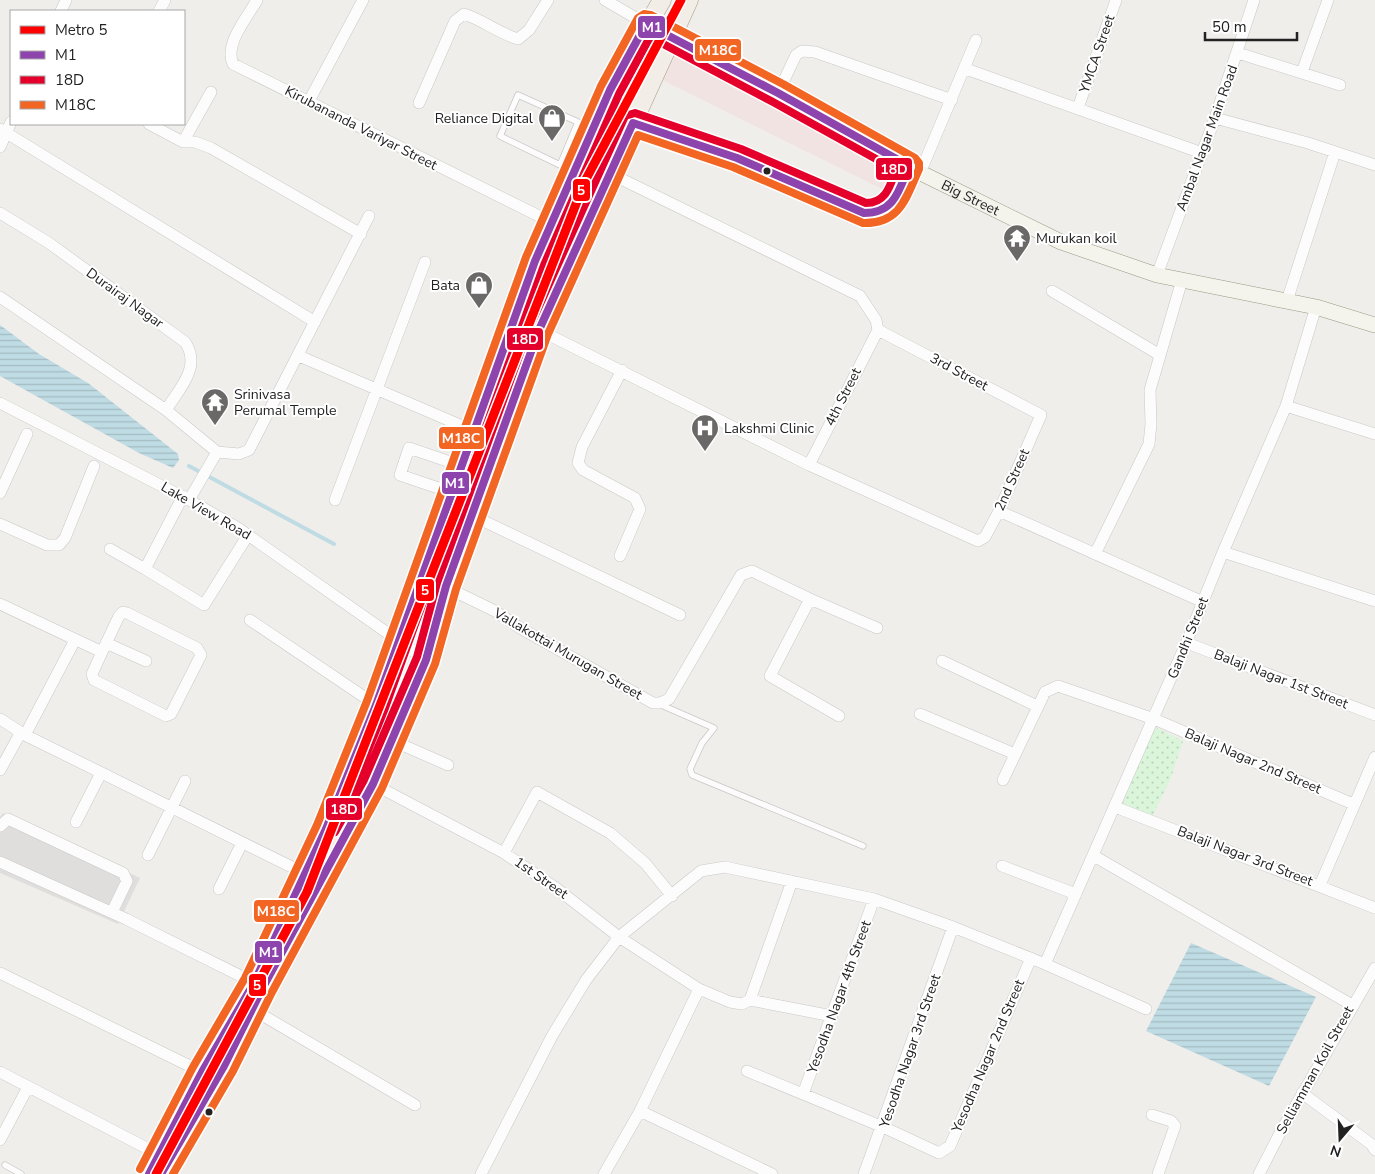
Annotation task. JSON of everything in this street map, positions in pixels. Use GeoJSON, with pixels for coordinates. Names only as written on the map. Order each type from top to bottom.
{"type":"FeatureCollection","features":[{"type":"Feature","properties":{"kind":"main road"},"geometry":{"type":"LineString","coordinates":[[161,1174],[224,1066],[252,1009],[258,985],[354,761],[423,576],[535,261],[553,223],[574,155],[646,24],[662,0]]}},
{"type":"Feature","properties":{"kind":"main road"},"geometry":{"type":"LineString","coordinates":[[149,1174],[202,1072],[258,985],[373,784],[426,660],[446,586],[503,424],[539,330],[688,0]]}},
{"type":"Feature","properties":{"kind":"street","name":"Kirubananda Variyar Street"},"geometry":{"type":"LineString","coordinates":[[257,0],[231,46],[230,56],[233,64],[553,223]]}},
{"type":"Feature","properties":{"kind":"street"},"geometry":{"type":"LineString","coordinates":[[310,102],[363,0]]}},
{"type":"Feature","properties":{"kind":"street"},"geometry":{"type":"LineString","coordinates":[[419,103],[455,20],[464,14],[504,35],[518,39],[529,30],[548,0]]}},
{"type":"Feature","properties":{"kind":"street"},"geometry":{"type":"LineString","coordinates":[[605,0],[646,24]]}},
{"type":"Feature","properties":{"kind":"street","name":"YMCA Street"},"geometry":{"type":"LineString","coordinates":[[1078,108],[1116,0]]}},
{"type":"Feature","properties":{"kind":"street","name":"Ambal Nagar Main Road"},"geometry":{"type":"LineString","coordinates":[[1158,275],[1238,53],[1254,0]]}},
{"type":"Feature","properties":{"kind":"street"},"geometry":{"type":"LineString","coordinates":[[1302,72],[1328,0]]}},
{"type":"Feature","properties":{"kind":"street","name":"Big Street"},"geometry":{"type":"LineString","coordinates":[[646,24],[778,93],[914,170],[1061,242],[1158,275],[1316,307],[1375,325]]}},
{"type":"Feature","properties":{"kind":"street"},"geometry":{"type":"LineString","coordinates":[[914,170],[952,100],[976,40]]}},
{"type":"Feature","properties":{"kind":"street"},"geometry":{"type":"LineString","coordinates":[[778,93],[796,55],[802,51],[815,52],[952,100]]}},
{"type":"Feature","properties":{"kind":"street"},"geometry":{"type":"LineString","coordinates":[[1238,53],[1340,85]]}},
{"type":"Feature","properties":{"kind":"street"},"geometry":{"type":"LineString","coordinates":[[966,69],[1202,153]]}},
{"type":"Feature","properties":{"kind":"street"},"geometry":{"type":"LineString","coordinates":[[183,142],[210,92]]}},
{"type":"Feature","properties":{"kind":"street"},"geometry":{"type":"LineString","coordinates":[[1215,118],[1375,165]]}},
{"type":"Feature","properties":{"kind":"street"},"geometry":{"type":"LineString","coordinates":[[151,125],[183,142],[195,142],[211,148],[361,234]]}},
{"type":"Feature","properties":{"kind":"street"},"geometry":{"type":"LineString","coordinates":[[0,147],[3,132],[315,322]]}},
{"type":"Feature","properties":{"kind":"street"},"geometry":{"type":"LineString","coordinates":[[1287,301],[1335,152]]}},
{"type":"Feature","properties":{"kind":"street"},"geometry":{"type":"LineString","coordinates":[[611,174],[860,296],[876,320],[878,330]]}},
{"type":"Feature","properties":{"kind":"street","name":"Durairaj Nagar"},"geometry":{"type":"LineString","coordinates":[[0,213],[49,243],[185,342],[193,359],[191,370],[166,410]]}},
{"type":"Feature","properties":{"kind":"street"},"geometry":{"type":"LineString","coordinates":[[0,297],[166,410],[214,455],[239,454],[249,450],[299,356],[369,216]]}},
{"type":"Feature","properties":{"kind":"street"},"geometry":{"type":"LineString","coordinates":[[335,500],[425,262]]}},
{"type":"Feature","properties":{"kind":"street"},"geometry":{"type":"LineString","coordinates":[[1095,554],[1148,444],[1151,424],[1150,390],[1182,280]]}},
{"type":"Feature","properties":{"kind":"street"},"geometry":{"type":"LineString","coordinates":[[1052,291],[1160,355]]}},
{"type":"Feature","properties":{"kind":"street","name":"Gandhi Street"},"geometry":{"type":"LineString","coordinates":[[1045,964],[1187,643],[1223,552],[1286,406],[1316,307]]}},
{"type":"Feature","properties":{"kind":"street"},"geometry":{"type":"LineString","coordinates":[[539,330],[809,465]]}},
{"type":"Feature","properties":{"kind":"street","name":"3rd Street"},"geometry":{"type":"LineString","coordinates":[[878,330],[1041,415]]}},
{"type":"Feature","properties":{"kind":"street","name":"4th Street"},"geometry":{"type":"LineString","coordinates":[[809,465],[878,330]]}},
{"type":"Feature","properties":{"kind":"street"},"geometry":{"type":"LineString","coordinates":[[299,356],[474,431]]}},
{"type":"Feature","properties":{"kind":"street"},"geometry":{"type":"LineString","coordinates":[[620,556],[640,509],[639,504],[635,498],[583,470],[578,463],[582,447],[622,370]]}},
{"type":"Feature","properties":{"kind":"street","name":"Lake View Road"},"geometry":{"type":"LineString","coordinates":[[0,403],[188,495],[332,592],[398,642],[426,660]]}},
{"type":"Feature","properties":{"kind":"street"},"geometry":{"type":"LineString","coordinates":[[1286,406],[1375,434]]}},
{"type":"Feature","properties":{"kind":"street","name":"2nd Street"},"geometry":{"type":"LineString","coordinates":[[809,465],[978,541],[985,537],[998,511],[1041,415]]}},
{"type":"Feature","properties":{"kind":"street"},"geometry":{"type":"LineString","coordinates":[[0,493],[27,434]]}},
{"type":"Feature","properties":{"kind":"street"},"geometry":{"type":"LineString","coordinates":[[453,493],[400,475],[409,448],[462,466]]}},
{"type":"Feature","properties":{"kind":"street"},"geometry":{"type":"LineString","coordinates":[[145,569],[188,495],[214,455]]}},
{"type":"Feature","properties":{"kind":"street"},"geometry":{"type":"LineString","coordinates":[[0,524],[47,544],[59,545],[65,538],[94,466]]}},
{"type":"Feature","properties":{"kind":"street"},"geometry":{"type":"LineString","coordinates":[[998,511],[1203,602]]}},
{"type":"Feature","properties":{"kind":"street"},"geometry":{"type":"LineString","coordinates":[[471,516],[680,615]]}},
{"type":"Feature","properties":{"kind":"street"},"geometry":{"type":"LineString","coordinates":[[110,549],[204,605],[248,535]]}},
{"type":"Feature","properties":{"kind":"street"},"geometry":{"type":"LineString","coordinates":[[1223,552],[1375,601]]}},
{"type":"Feature","properties":{"kind":"street","name":"Vallakottai Murugan Street"},"geometry":{"type":"LineString","coordinates":[[423,576],[495,611],[520,628],[657,703],[669,699],[741,575],[752,571],[877,628]]}},
{"type":"Feature","properties":{"kind":"street"},"geometry":{"type":"LineString","coordinates":[[810,599],[770,676],[840,716]]}},
{"type":"Feature","properties":{"kind":"street"},"geometry":{"type":"LineString","coordinates":[[0,604],[75,640],[104,647],[146,661]]}},
{"type":"Feature","properties":{"kind":"street"},"geometry":{"type":"LineString","coordinates":[[123,612],[198,648],[201,655],[171,714],[161,716],[94,680],[92,674],[104,647],[123,612]]}},
{"type":"Feature","properties":{"kind":"street"},"geometry":{"type":"LineString","coordinates":[[250,620],[376,705]]}},
{"type":"Feature","properties":{"kind":"street"},"geometry":{"type":"LineString","coordinates":[[0,770],[23,734],[75,640]]}},
{"type":"Feature","properties":{"kind":"street","name":"Balaji Nagar 1st Street"},"geometry":{"type":"LineString","coordinates":[[1187,643],[1375,715]]}},
{"type":"Feature","properties":{"kind":"street"},"geometry":{"type":"LineString","coordinates":[[942,661],[1037,706]]}},
{"type":"Feature","properties":{"kind":"street","name":"Balaji Nagar 2nd Street"},"geometry":{"type":"LineString","coordinates":[[1003,780],[1045,692],[1058,686],[1154,719],[1353,804]]}},
{"type":"Feature","properties":{"kind":"street"},"geometry":{"type":"LineString","coordinates":[[920,714],[1015,754]]}},
{"type":"Feature","properties":{"kind":"street"},"geometry":{"type":"LineString","coordinates":[[0,719],[23,734],[306,874]]}},
{"type":"Feature","properties":{"kind":"street"},"geometry":{"type":"LineString","coordinates":[[391,740],[448,766]]}},
{"type":"Feature","properties":{"kind":"street"},"geometry":{"type":"LineString","coordinates":[[1320,885],[1353,804],[1375,757]]}},
{"type":"Feature","properties":{"kind":"street"},"geometry":{"type":"LineString","coordinates":[[354,761],[373,784]]}},
{"type":"Feature","properties":{"kind":"street"},"geometry":{"type":"LineString","coordinates":[[76,822],[101,773]]}},
{"type":"Feature","properties":{"kind":"street"},"geometry":{"type":"LineString","coordinates":[[148,855],[184,781]]}},
{"type":"Feature","properties":{"kind":"street","name":"1st Street"},"geometry":{"type":"LineString","coordinates":[[373,784],[504,853],[556,888],[619,937],[698,989],[730,1002],[742,1004],[750,1000],[832,1016]]}},
{"type":"Feature","properties":{"kind":"street"},"geometry":{"type":"LineString","coordinates":[[504,853],[536,792],[610,833],[645,863],[672,896]]}},
{"type":"Feature","properties":{"kind":"street","name":"Balaji Nagar 3rd Street"},"geometry":{"type":"LineString","coordinates":[[1115,807],[1320,885],[1375,908]]}},
{"type":"Feature","properties":{"kind":"street"},"geometry":{"type":"LineString","coordinates":[[0,826],[8,819],[123,873],[127,881],[112,912]]}},
{"type":"Feature","properties":{"kind":"street"},"geometry":{"type":"LineString","coordinates":[[219,889],[242,843]]}},
{"type":"Feature","properties":{"kind":"street"},"geometry":{"type":"LineString","coordinates":[[1094,856],[1352,1005]]}},
{"type":"Feature","properties":{"kind":"street"},"geometry":{"type":"LineString","coordinates":[[0,862],[112,912],[258,985]]}},
{"type":"Feature","properties":{"kind":"street"},"geometry":{"type":"LineString","coordinates":[[1002,866],[1076,894]]}},
{"type":"Feature","properties":{"kind":"street"},"geometry":{"type":"LineString","coordinates":[[480,1174],[552,1036],[586,980],[619,937],[672,896],[700,871],[725,867],[874,899],[953,927],[1031,958],[1146,1009]]}},
{"type":"Feature","properties":{"kind":"street"},"geometry":{"type":"LineString","coordinates":[[750,1000],[792,881]]}},
{"type":"Feature","properties":{"kind":"street","name":"Yesodha Nagar 4th Street"},"geometry":{"type":"LineString","coordinates":[[803,1094],[874,899]]}},
{"type":"Feature","properties":{"kind":"street","name":"Yesodha Nagar 3rd Street"},"geometry":{"type":"LineString","coordinates":[[864,1174],[883,1127],[953,927]]}},
{"type":"Feature","properties":{"kind":"street","name":"Yesodha Nagar 2nd Street"},"geometry":{"type":"LineString","coordinates":[[883,1127],[939,1153],[950,1146],[1031,958]]}},
{"type":"Feature","properties":{"kind":"street","name":"Selliamman Koil Street"},"geometry":{"type":"LineString","coordinates":[[1259,1174],[1302,1093],[1375,968]]}},
{"type":"Feature","properties":{"kind":"street"},"geometry":{"type":"LineString","coordinates":[[0,973],[202,1072]]}},
{"type":"Feature","properties":{"kind":"street"},"geometry":{"type":"LineString","coordinates":[[604,1174],[640,1112],[698,989]]}},
{"type":"Feature","properties":{"kind":"street"},"geometry":{"type":"LineString","coordinates":[[252,1009],[415,1105]]}},
{"type":"Feature","properties":{"kind":"street"},"geometry":{"type":"LineString","coordinates":[[748,1071],[883,1127]]}},
{"type":"Feature","properties":{"kind":"street"},"geometry":{"type":"LineString","coordinates":[[0,1072],[160,1155]]}},
{"type":"Feature","properties":{"kind":"street"},"geometry":{"type":"LineString","coordinates":[[0,1140],[28,1087]]}},
{"type":"Feature","properties":{"kind":"street"},"geometry":{"type":"LineString","coordinates":[[1302,1093],[1371,1144],[1375,1150]]}},
{"type":"Feature","properties":{"kind":"street"},"geometry":{"type":"LineString","coordinates":[[640,1112],[753,1170],[772,1174]]}},
{"type":"Feature","properties":{"kind":"street"},"geometry":{"type":"LineString","coordinates":[[1152,1115],[1171,1121],[1175,1126],[1158,1174]]}},
{"type":"Feature","properties":{"kind":"lane"},"geometry":{"type":"LineString","coordinates":[[518,95],[578,122],[574,155],[560,165],[500,136],[518,95]]}},
{"type":"Feature","properties":{"kind":"lane"},"geometry":{"type":"LineString","coordinates":[[633,122],[737,158],[864,213],[877,215],[889,208],[914,170]]}},
{"type":"Feature","properties":{"kind":"lane"},"geometry":{"type":"LineString","coordinates":[[657,703],[714,728],[702,743],[690,768],[692,775],[863,846]]}},
{"type":"Feature","properties":{"kind":"lane"},"geometry":{"type":"LineString","coordinates":[[5,1165],[21,1174]]}},
{"type":"Feature","properties":{"kind":"shaded area"},"geometry":{"type":"Polygon","coordinates":[[[672,46],[900,164],[886,191],[658,78],[672,46]]]}},
{"type":"Feature","properties":{"kind":"shaded area"},"geometry":{"type":"Polygon","coordinates":[[[3,813],[140,878],[118,924],[0,873],[0,817],[3,813]]]}},
{"type":"Feature","properties":{"kind":"green space"},"geometry":{"type":"Polygon","coordinates":[[[1155,727],[1183,741],[1171,778],[1152,817],[1121,807],[1155,727]]]}},
{"type":"Feature","properties":{"kind":"water"},"geometry":{"type":"Polygon","coordinates":[[[0,325],[39,354],[88,383],[178,454],[179,460],[173,468],[139,453],[0,376],[0,325]]]}},
{"type":"Feature","properties":{"kind":"water"},"geometry":{"type":"Polygon","coordinates":[[[1191,943],[1316,997],[1269,1086],[1146,1031],[1191,943]]]}},
{"type":"Feature","properties":{"kind":"waterway"},"geometry":{"type":"LineString","coordinates":[[189,466],[334,544]]}},
{"type":"Feature","properties":{"kind":"metro line","name":"5"},"geometry":{"type":"LineString","coordinates":[[156,1174],[307,892],[585,181],[681,0]]}},
{"type":"Feature","properties":{"kind":"transit line","name":"M18C"},"geometry":{"type":"LineString","coordinates":[[140,1169],[193,1067],[245,978],[317,825],[367,701],[526,257],[601,86],[638,18],[644,14],[651,15],[783,84],[915,158],[919,163],[919,169],[900,207],[886,219],[863,223],[733,167],[638,135],[548,334],[456,589],[435,664],[382,788],[272,992],[233,1071],[173,1174]]}},
{"type":"Feature","properties":{"kind":"transit line","name":"M1"},"geometry":{"type":"LineString","coordinates":[[149,1174],[202,1072],[254,983],[326,829],[376,705],[535,261],[610,90],[646,24],[778,93],[909,166],[899,191],[889,204],[883,209],[864,213],[737,158],[633,123],[539,330],[446,586],[426,660],[373,784],[263,987],[224,1066],[161,1174]]}},
{"type":"Feature","properties":{"kind":"transit line","name":"18D"},"geometry":{"type":"LineString","coordinates":[[650,37],[896,170],[892,182],[883,197],[866,203],[741,149],[635,113],[625,116],[530,326],[437,583],[417,657],[364,780],[335,832],[385,708],[544,265],[619,94],[650,37]]}},
{"type":"Feature","properties":{"kind":"place","name":"Reliance Digital"},"geometry":{"type":"Point","coordinates":[552,142]}},
{"type":"Feature","properties":{"kind":"place","name":"Murukan koil"},"geometry":{"type":"Point","coordinates":[1017,262]}},
{"type":"Feature","properties":{"kind":"place","name":"Bata"},"geometry":{"type":"Point","coordinates":[479,309]}},
{"type":"Feature","properties":{"kind":"place","name":"Srinivasa Perumal Temple"},"geometry":{"type":"Point","coordinates":[215,426]}},
{"type":"Feature","properties":{"kind":"place","name":"Lakshmi Clinic"},"geometry":{"type":"Point","coordinates":[705,452]}}]}
